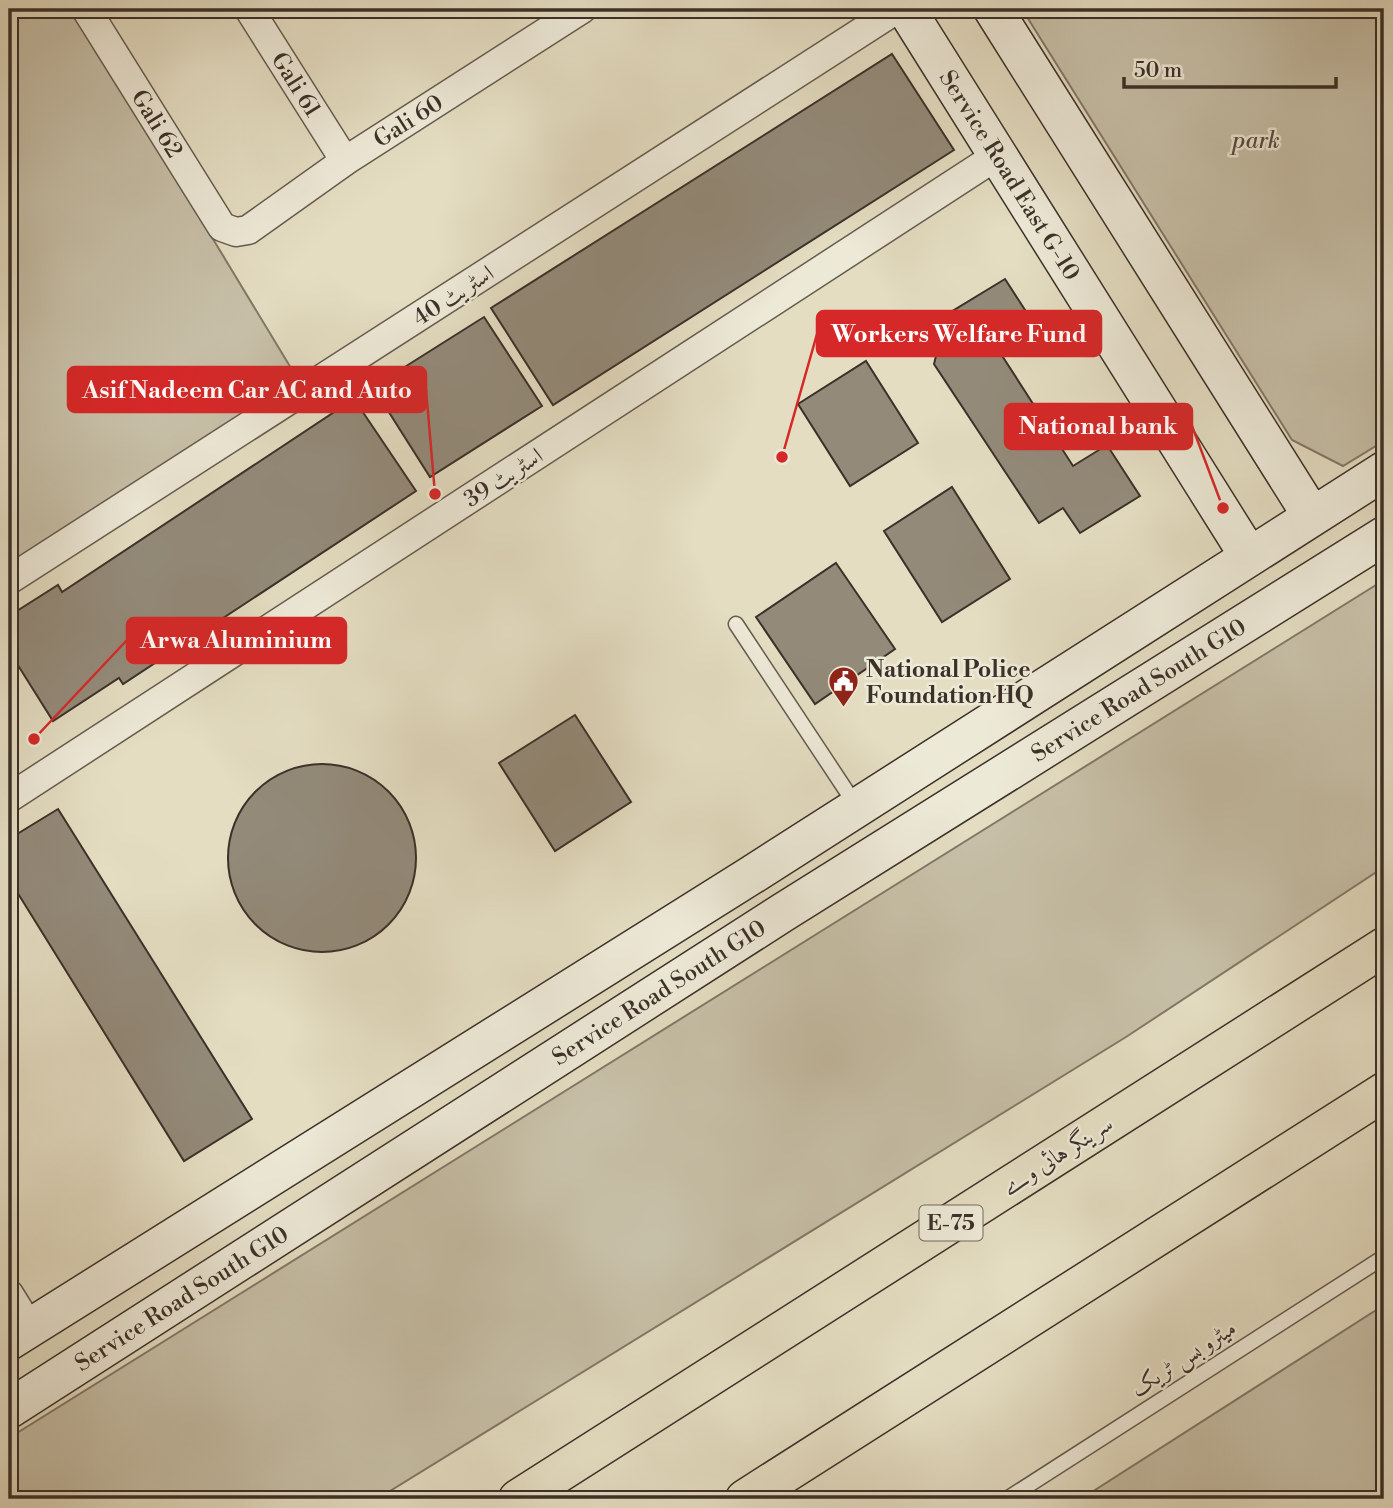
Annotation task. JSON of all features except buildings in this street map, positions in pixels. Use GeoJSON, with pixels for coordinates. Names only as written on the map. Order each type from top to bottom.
{"type":"FeatureCollection","features":[{"type":"Feature","properties":{"kind":"highway","name":"سرینگر ہائی وے"},"geometry":{"type":"LineString","coordinates":[[518,1499],[1384,947]]}},
{"type":"Feature","properties":{"kind":"highway"},"geometry":{"type":"LineString","coordinates":[[746,1499],[1384,1092]]}},
{"type":"Feature","properties":{"kind":"main road","name":"Service Road East G-10"},"geometry":{"type":"LineString","coordinates":[[906,9],[1249,556]]}},
{"type":"Feature","properties":{"kind":"main road"},"geometry":{"type":"LineString","coordinates":[[992,9],[1312,516]]}},
{"type":"Feature","properties":{"kind":"main road","name":"Service Road South G10"},"geometry":{"type":"LineString","coordinates":[[19,1334],[750,876],[1384,471]]}},
{"type":"Feature","properties":{"kind":"main road","name":"Service Road South G10"},"geometry":{"type":"LineString","coordinates":[[9,1409],[782,913],[1384,536]]}},
{"type":"Feature","properties":{"kind":"main road"},"geometry":{"type":"LineString","coordinates":[[750,876],[782,913]]}},
{"type":"Feature","properties":{"kind":"street","name":"Gali 62"},"geometry":{"type":"LineString","coordinates":[[86,9],[222,227],[236,232]]}},
{"type":"Feature","properties":{"kind":"street","name":"Gali 61"},"geometry":{"type":"LineString","coordinates":[[249,9],[345,161]]}},
{"type":"Feature","properties":{"kind":"street","name":"Gali 60"},"geometry":{"type":"LineString","coordinates":[[236,232],[248,230],[345,161],[582,9]]}},
{"type":"Feature","properties":{"kind":"street","name":"اسٹریٹ 40"},"geometry":{"type":"LineString","coordinates":[[9,580],[897,9]]}},
{"type":"Feature","properties":{"kind":"street","name":"اسٹریٹ 39"},"geometry":{"type":"LineString","coordinates":[[9,798],[998,156]]}},
{"type":"Feature","properties":{"kind":"street"},"geometry":{"type":"LineString","coordinates":[[9,1294],[19,1334]]}},
{"type":"Feature","properties":{"kind":"lane"},"geometry":{"type":"LineString","coordinates":[[736,624],[856,807]]}},
{"type":"Feature","properties":{"kind":"lane","name":"میٹرو بس ٹریک"},"geometry":{"type":"LineString","coordinates":[[1007,1499],[1384,1257]]}},
{"type":"Feature","properties":{"kind":"green space"},"geometry":{"type":"Polygon","coordinates":[[[9,9],[74,9],[303,388],[9,570],[9,9]]]}},
{"type":"Feature","properties":{"kind":"green space","name":"park"},"geometry":{"type":"Polygon","coordinates":[[[1022,9],[1384,9],[1384,441],[1343,466],[1292,440],[1022,9]]]}},
{"type":"Feature","properties":{"kind":"green space"},"geometry":{"type":"Polygon","coordinates":[[[1384,580],[1384,867],[1126,1037],[377,1499],[9,1499],[9,1438],[1384,580]]]}},
{"type":"Feature","properties":{"kind":"green space"},"geometry":{"type":"Polygon","coordinates":[[[1384,1305],[1384,1499],[1081,1499],[1384,1305]]]}},
{"type":"Feature","properties":{"kind":"place","name":"Workers Welfare Fund"},"geometry":{"type":"Point","coordinates":[782,457]}},
{"type":"Feature","properties":{"kind":"place","name":"Asif Nadeem Car AC and Auto"},"geometry":{"type":"Point","coordinates":[435,494]}},
{"type":"Feature","properties":{"kind":"place","name":"National bank"},"geometry":{"type":"Point","coordinates":[1223,508]}},
{"type":"Feature","properties":{"kind":"place","name":"National Police Foundation HQ"},"geometry":{"type":"Point","coordinates":[843,709]}},
{"type":"Feature","properties":{"kind":"place","name":"Arwa Aluminium"},"geometry":{"type":"Point","coordinates":[34,739]}}]}
